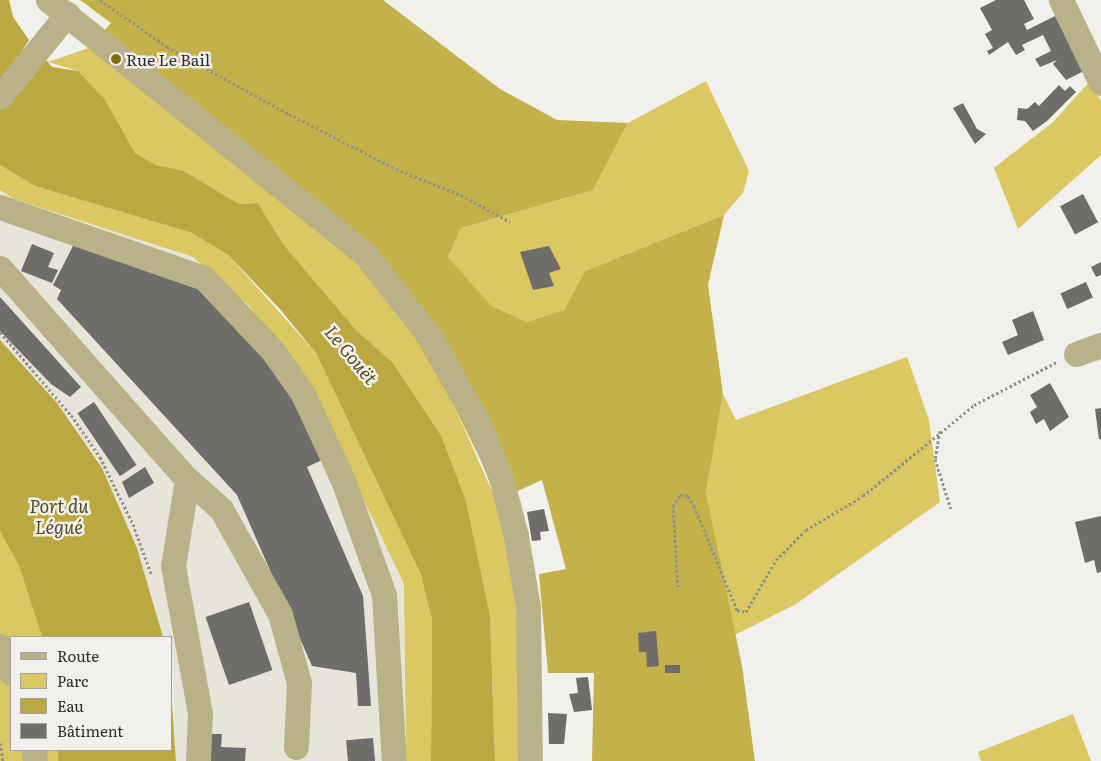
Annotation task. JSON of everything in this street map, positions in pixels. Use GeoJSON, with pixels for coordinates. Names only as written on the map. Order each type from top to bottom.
{"type":"FeatureCollection","features":[{"type":"Feature","properties":{"kind":"street"},"geometry":{"type":"LineString","coordinates":[[1061,0],[1101,83]]}},
{"type":"Feature","properties":{"kind":"street"},"geometry":{"type":"LineString","coordinates":[[0,97],[37,53],[58,7],[364,253],[430,337],[480,426],[501,478],[516,536],[528,607],[530,761]]}},
{"type":"Feature","properties":{"kind":"street"},"geometry":{"type":"LineString","coordinates":[[0,207],[204,278],[273,351],[303,394],[343,480],[384,595],[394,761]]}},
{"type":"Feature","properties":{"kind":"street"},"geometry":{"type":"LineString","coordinates":[[0,268],[187,479],[221,509],[280,614],[299,683],[296,747]]}},
{"type":"Feature","properties":{"kind":"street"},"geometry":{"type":"LineString","coordinates":[[1076,354],[1101,345]]}},
{"type":"Feature","properties":{"kind":"street"},"geometry":{"type":"LineString","coordinates":[[187,479],[173,566],[200,713],[198,761]]}},
{"type":"Feature","properties":{"kind":"street"},"geometry":{"type":"LineString","coordinates":[[0,646],[10,671]]}},
{"type":"Feature","properties":{"kind":"path"},"geometry":{"type":"LineString","coordinates":[[100,0],[167,47],[297,118],[396,169],[461,195],[510,222]]}},
{"type":"Feature","properties":{"kind":"path"},"geometry":{"type":"LineString","coordinates":[[0,332],[71,415],[100,457],[133,524],[152,578]]}},
{"type":"Feature","properties":{"kind":"path"},"geometry":{"type":"LineString","coordinates":[[678,587],[673,506],[680,495],[688,496],[694,506],[737,610],[746,612],[790,544],[863,496],[941,430],[1000,389],[1076,354]]}},
{"type":"Feature","properties":{"kind":"path"},"geometry":{"type":"LineString","coordinates":[[941,430],[935,459],[950,509]]}},
{"type":"Feature","properties":{"kind":"path"},"geometry":{"type":"LineString","coordinates":[[0,743],[3,761]]}},
{"type":"Feature","properties":{"kind":"shaded area"},"geometry":{"type":"Polygon","coordinates":[[[80,0],[383,0],[500,89],[557,120],[628,123],[593,190],[461,228],[448,257],[492,306],[527,322],[564,310],[585,271],[724,215],[708,285],[723,394],[706,493],[742,666],[755,761],[592,761],[594,673],[548,673],[539,574],[566,569],[542,480],[500,499],[455,408],[402,316],[343,248],[89,48],[111,23],[80,0]]]}},
{"type":"Feature","properties":{"kind":"shaded area"},"geometry":{"type":"Polygon","coordinates":[[[0,190],[14,199],[193,257],[248,305],[305,377],[404,584],[406,761],[176,761],[172,636],[163,636],[137,548],[102,468],[57,403],[0,340],[0,190]]]}},
{"type":"Feature","properties":{"kind":"green space"},"geometry":{"type":"Polygon","coordinates":[[[89,48],[343,248],[402,316],[455,408],[507,525],[518,630],[519,761],[495,761],[490,615],[466,501],[442,437],[393,363],[356,330],[283,244],[258,203],[239,204],[184,171],[156,165],[135,153],[78,71],[48,62],[89,48]]]}},
{"type":"Feature","properties":{"kind":"green space"},"geometry":{"type":"Polygon","coordinates":[[[706,81],[749,171],[743,193],[724,215],[585,271],[564,310],[527,322],[492,306],[448,257],[461,228],[593,190],[628,123],[706,81]]]}},
{"type":"Feature","properties":{"kind":"green space"},"geometry":{"type":"Polygon","coordinates":[[[1090,81],[1101,101],[1101,155],[1018,229],[994,168],[1053,122],[1090,81]]]}},
{"type":"Feature","properties":{"kind":"green space"},"geometry":{"type":"Polygon","coordinates":[[[0,165],[35,186],[192,233],[228,255],[316,353],[421,575],[432,620],[431,761],[406,761],[404,584],[305,377],[248,305],[193,257],[14,199],[0,190],[0,165]]]}},
{"type":"Feature","properties":{"kind":"green space"},"geometry":{"type":"Polygon","coordinates":[[[907,357],[929,420],[940,502],[796,604],[733,636],[706,493],[723,394],[736,420],[907,357]]]}},
{"type":"Feature","properties":{"kind":"green space"},"geometry":{"type":"Polygon","coordinates":[[[0,531],[19,566],[42,636],[10,636],[10,751],[58,751],[58,761],[0,761],[0,531]]]}},
{"type":"Feature","properties":{"kind":"green space"},"geometry":{"type":"Polygon","coordinates":[[[1073,714],[1091,761],[981,761],[978,752],[1073,714]]]}},
{"type":"Feature","properties":{"kind":"water"},"geometry":{"type":"Polygon","coordinates":[[[0,0],[9,0],[13,17],[29,40],[0,86],[0,0]]]}},
{"type":"Feature","properties":{"kind":"water","name":"Le Gouët"},"geometry":{"type":"Polygon","coordinates":[[[46,60],[52,67],[78,71],[105,100],[135,153],[156,165],[184,171],[239,204],[258,203],[283,244],[356,330],[393,363],[442,437],[466,501],[490,615],[495,761],[431,761],[432,620],[421,575],[316,353],[279,308],[228,255],[192,233],[35,186],[0,165],[0,108],[46,60]]]}},
{"type":"Feature","properties":{"kind":"water","name":"Port du Légué"},"geometry":{"type":"Polygon","coordinates":[[[0,340],[57,403],[102,468],[137,548],[163,636],[42,636],[19,566],[0,531],[0,340]]]}},
{"type":"Feature","properties":{"kind":"water"},"geometry":{"type":"Polygon","coordinates":[[[172,703],[176,761],[58,761],[58,751],[172,751],[172,703]]]}},
{"type":"Feature","properties":{"kind":"building"},"geometry":{"type":"Polygon","coordinates":[[[996,0],[1024,0],[1034,19],[1024,24],[1027,30],[1055,16],[1084,71],[1066,80],[1053,64],[1057,60],[1040,67],[1035,59],[1051,51],[1043,35],[1022,45],[1025,50],[1016,55],[1008,42],[989,55],[987,51],[993,48],[985,34],[992,30],[980,8],[996,0]]]}},
{"type":"Feature","properties":{"kind":"building"},"geometry":{"type":"Polygon","coordinates":[[[1059,85],[1065,91],[1070,86],[1076,92],[1047,121],[1033,131],[1025,121],[1017,120],[1018,108],[1027,109],[1035,102],[1039,106],[1059,85]]]}},
{"type":"Feature","properties":{"kind":"building"},"geometry":{"type":"Polygon","coordinates":[[[963,103],[977,129],[986,134],[975,144],[953,108],[963,103]]]}},
{"type":"Feature","properties":{"kind":"building"},"geometry":{"type":"Polygon","coordinates":[[[1083,194],[1098,222],[1075,234],[1060,206],[1083,194]]]}},
{"type":"Feature","properties":{"kind":"building"},"geometry":{"type":"Polygon","coordinates":[[[75,242],[198,282],[264,354],[298,404],[322,460],[307,467],[363,596],[371,706],[358,706],[356,673],[312,666],[237,495],[57,299],[61,290],[53,285],[75,242]]]}},
{"type":"Feature","properties":{"kind":"building"},"geometry":{"type":"Polygon","coordinates":[[[32,244],[54,253],[48,267],[58,270],[52,283],[21,271],[32,244]]]}},
{"type":"Feature","properties":{"kind":"building"},"geometry":{"type":"Polygon","coordinates":[[[549,246],[561,269],[549,273],[554,286],[533,290],[520,252],[549,246]]]}},
{"type":"Feature","properties":{"kind":"building"},"geometry":{"type":"Polygon","coordinates":[[[1101,262],[1101,275],[1096,277],[1091,267],[1101,262]]]}},
{"type":"Feature","properties":{"kind":"building"},"geometry":{"type":"Polygon","coordinates":[[[1086,282],[1093,298],[1067,309],[1060,293],[1086,282]]]}},
{"type":"Feature","properties":{"kind":"building"},"geometry":{"type":"Polygon","coordinates":[[[0,297],[81,387],[70,397],[51,384],[0,331],[0,297]]]}},
{"type":"Feature","properties":{"kind":"building"},"geometry":{"type":"Polygon","coordinates":[[[1033,311],[1044,340],[1008,355],[1002,342],[1018,335],[1012,320],[1033,311]]]}},
{"type":"Feature","properties":{"kind":"building"},"geometry":{"type":"Polygon","coordinates":[[[1050,383],[1069,417],[1050,431],[1044,419],[1036,424],[1030,412],[1037,407],[1030,395],[1050,383]]]}},
{"type":"Feature","properties":{"kind":"building"},"geometry":{"type":"Polygon","coordinates":[[[94,402],[136,465],[120,476],[77,413],[94,402]]]}},
{"type":"Feature","properties":{"kind":"building"},"geometry":{"type":"Polygon","coordinates":[[[1101,408],[1101,439],[1099,439],[1095,409],[1101,408]]]}},
{"type":"Feature","properties":{"kind":"building"},"geometry":{"type":"Polygon","coordinates":[[[145,467],[154,483],[129,498],[122,482],[145,467]]]}},
{"type":"Feature","properties":{"kind":"building"},"geometry":{"type":"Polygon","coordinates":[[[544,509],[549,531],[540,532],[541,540],[532,541],[527,512],[544,509]]]}},
{"type":"Feature","properties":{"kind":"building"},"geometry":{"type":"Polygon","coordinates":[[[1101,516],[1101,572],[1097,573],[1094,560],[1085,563],[1075,522],[1101,516]]]}},
{"type":"Feature","properties":{"kind":"building"},"geometry":{"type":"Polygon","coordinates":[[[249,602],[272,670],[229,685],[206,617],[249,602]]]}},
{"type":"Feature","properties":{"kind":"building"},"geometry":{"type":"Polygon","coordinates":[[[656,631],[659,666],[647,667],[646,652],[639,652],[638,633],[656,631]]]}},
{"type":"Feature","properties":{"kind":"building"},"geometry":{"type":"Polygon","coordinates":[[[665,665],[680,665],[680,673],[665,673],[665,665]]]}},
{"type":"Feature","properties":{"kind":"building"},"geometry":{"type":"Polygon","coordinates":[[[588,677],[592,710],[574,712],[569,694],[578,693],[576,678],[588,677]]]}},
{"type":"Feature","properties":{"kind":"building"},"geometry":{"type":"Polygon","coordinates":[[[548,713],[567,714],[564,744],[549,744],[548,713]]]}},
{"type":"Feature","properties":{"kind":"building"},"geometry":{"type":"Polygon","coordinates":[[[210,734],[222,734],[221,747],[246,748],[245,761],[209,761],[210,734]]]}},
{"type":"Feature","properties":{"kind":"building"},"geometry":{"type":"Polygon","coordinates":[[[373,738],[375,761],[348,761],[346,740],[373,738]]]}},
{"type":"Feature","properties":{"kind":"place","name":"Rue Le Bail"},"geometry":{"type":"Point","coordinates":[116,59]}}]}
